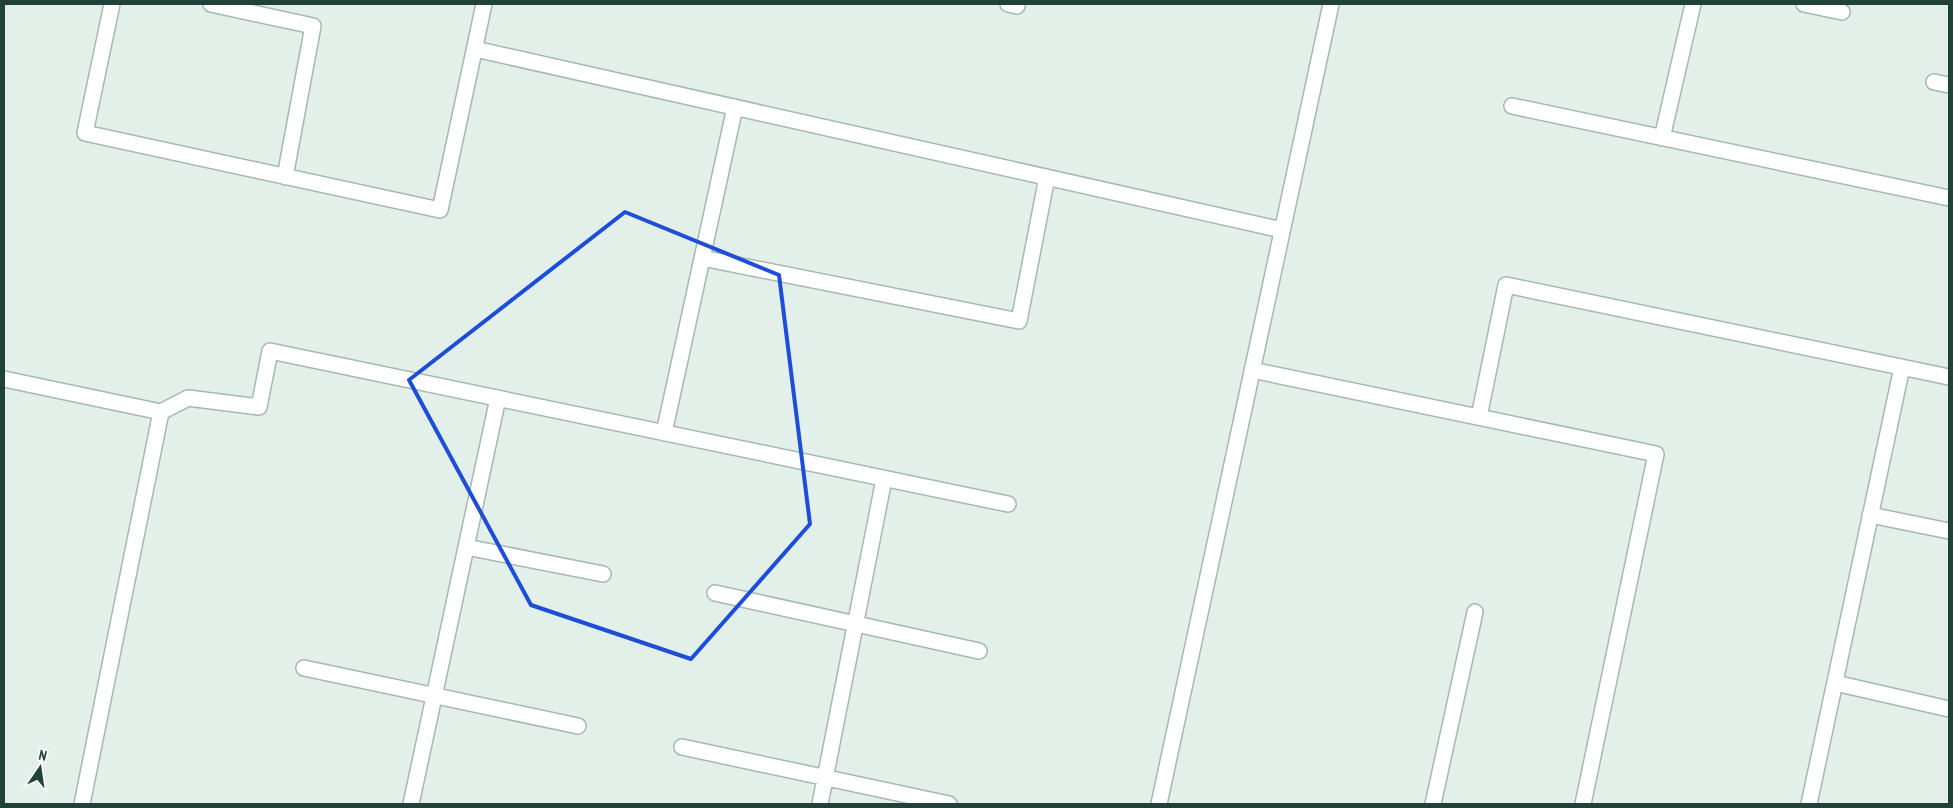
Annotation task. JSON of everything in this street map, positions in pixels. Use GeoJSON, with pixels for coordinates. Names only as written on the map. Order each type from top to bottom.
{"type":"FeatureCollection","features":[{"type":"Feature","properties":{"kind":"street"},"geometry":{"type":"LineString","coordinates":[[112,4],[84,133],[440,210],[484,4]]}},
{"type":"Feature","properties":{"kind":"street"},"geometry":{"type":"LineString","coordinates":[[211,4],[313,26],[285,177]]}},
{"type":"Feature","properties":{"kind":"street"},"geometry":{"type":"LineString","coordinates":[[1008,4],[1017,6],[1017,4]]}},
{"type":"Feature","properties":{"kind":"street"},"geometry":{"type":"LineString","coordinates":[[1159,804],[1331,4]]}},
{"type":"Feature","properties":{"kind":"street"},"geometry":{"type":"LineString","coordinates":[[1662,138],[1692,4]]}},
{"type":"Feature","properties":{"kind":"street"},"geometry":{"type":"LineString","coordinates":[[1804,4],[1842,12]]}},
{"type":"Feature","properties":{"kind":"street"},"geometry":{"type":"LineString","coordinates":[[475,50],[1282,230]]}},
{"type":"Feature","properties":{"kind":"street"},"geometry":{"type":"LineString","coordinates":[[1934,82],[1949,85]]}},
{"type":"Feature","properties":{"kind":"street"},"geometry":{"type":"LineString","coordinates":[[1512,106],[1949,198]]}},
{"type":"Feature","properties":{"kind":"street"},"geometry":{"type":"LineString","coordinates":[[664,433],[734,107]]}},
{"type":"Feature","properties":{"kind":"street"},"geometry":{"type":"LineString","coordinates":[[702,258],[1018,321],[1047,177]]}},
{"type":"Feature","properties":{"kind":"street"},"geometry":{"type":"LineString","coordinates":[[1479,417],[1506,285],[1949,377]]}},
{"type":"Feature","properties":{"kind":"street"},"geometry":{"type":"LineString","coordinates":[[4,379],[161,412],[188,398],[260,407],[270,351],[1008,504]]}},
{"type":"Feature","properties":{"kind":"street"},"geometry":{"type":"LineString","coordinates":[[1809,804],[1902,368]]}},
{"type":"Feature","properties":{"kind":"street"},"geometry":{"type":"LineString","coordinates":[[1252,370],[1656,454],[1583,804]]}},
{"type":"Feature","properties":{"kind":"street"},"geometry":{"type":"LineString","coordinates":[[410,804],[498,398]]}},
{"type":"Feature","properties":{"kind":"street"},"geometry":{"type":"LineString","coordinates":[[82,804],[161,412]]}},
{"type":"Feature","properties":{"kind":"street"},"geometry":{"type":"LineString","coordinates":[[820,804],[884,479]]}},
{"type":"Feature","properties":{"kind":"street"},"geometry":{"type":"LineString","coordinates":[[1870,515],[1949,531]]}},
{"type":"Feature","properties":{"kind":"street"},"geometry":{"type":"LineString","coordinates":[[466,547],[603,574]]}},
{"type":"Feature","properties":{"kind":"street"},"geometry":{"type":"LineString","coordinates":[[715,593],[979,652]]}},
{"type":"Feature","properties":{"kind":"street"},"geometry":{"type":"LineString","coordinates":[[1433,804],[1475,612]]}},
{"type":"Feature","properties":{"kind":"street"},"geometry":{"type":"LineString","coordinates":[[304,668],[578,726]]}},
{"type":"Feature","properties":{"kind":"street"},"geometry":{"type":"LineString","coordinates":[[1835,683],[1949,709]]}},
{"type":"Feature","properties":{"kind":"street"},"geometry":{"type":"LineString","coordinates":[[682,747],[950,804]]}},
{"type":"Feature","properties":{"kind":"highlighted area"},"geometry":{"type":"Polygon","coordinates":[[[625,212],[779,275],[810,524],[691,659],[531,605],[409,380],[625,212]]]}}]}
